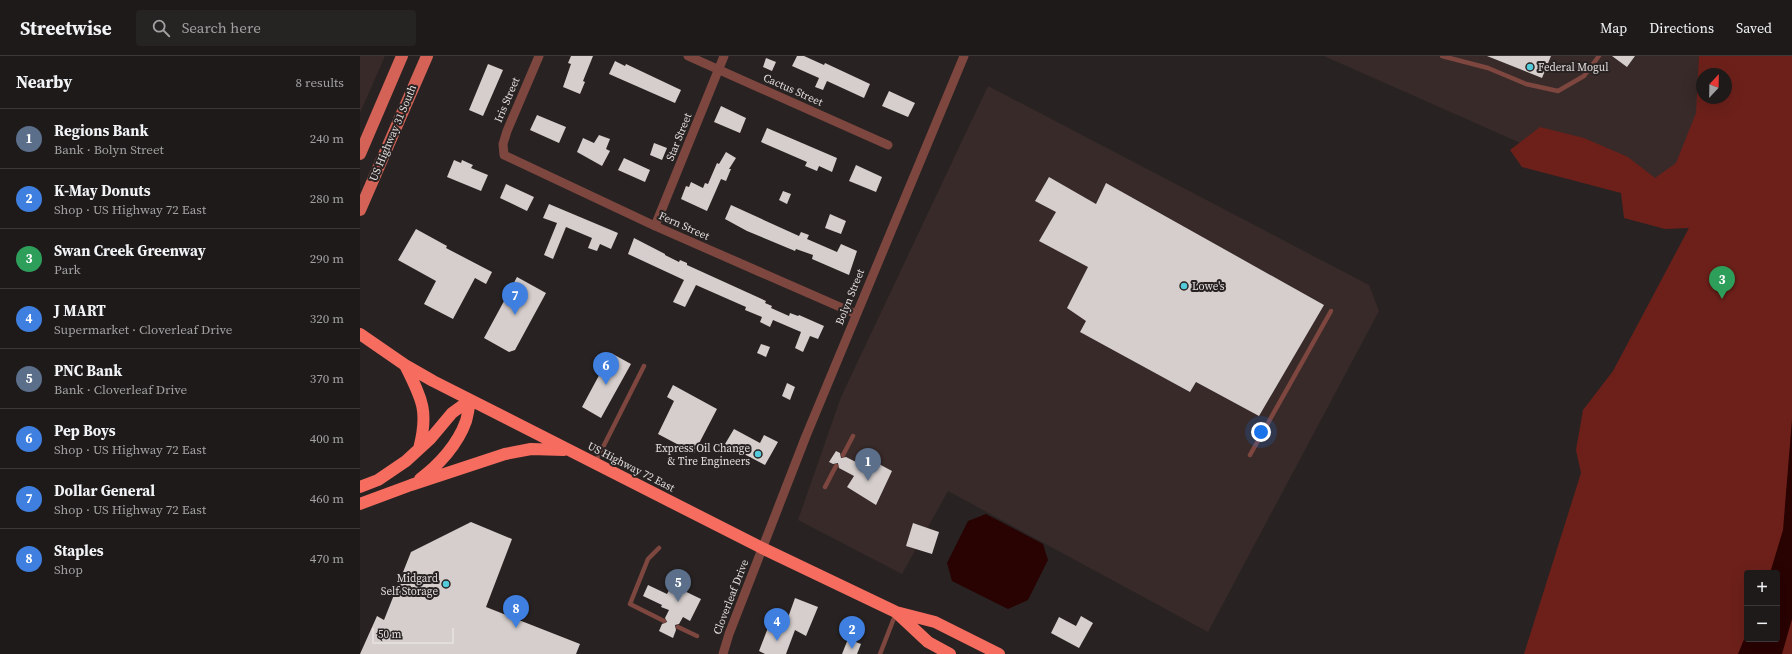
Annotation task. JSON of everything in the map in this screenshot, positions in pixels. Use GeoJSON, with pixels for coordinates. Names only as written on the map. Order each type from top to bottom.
{"type":"FeatureCollection","features":[{"type":"Feature","properties":{"kind":"highway","name":"US Highway 72 East"},"geometry":{"type":"LineString","coordinates":[[360,334],[405,365],[470,400],[762,548],[896,612],[934,622],[998,654]]}},
{"type":"Feature","properties":{"kind":"highway"},"geometry":{"type":"LineString","coordinates":[[405,365],[419,393],[424,409],[424,426],[420,449]]}},
{"type":"Feature","properties":{"kind":"highway"},"geometry":{"type":"LineString","coordinates":[[360,487],[384,476],[420,449],[452,413],[470,400]]}},
{"type":"Feature","properties":{"kind":"highway"},"geometry":{"type":"LineString","coordinates":[[411,485],[431,470],[455,442],[466,420],[470,400]]}},
{"type":"Feature","properties":{"kind":"highway"},"geometry":{"type":"LineString","coordinates":[[360,504],[411,485],[505,454],[543,449],[569,450]]}},
{"type":"Feature","properties":{"kind":"highway","name":"US Highway 72 East"},"geometry":{"type":"LineString","coordinates":[[896,612],[928,642],[950,654]]}},
{"type":"Feature","properties":{"kind":"main road","name":"US Highway 31 South"},"geometry":{"type":"LineString","coordinates":[[360,154],[402,56]]}},
{"type":"Feature","properties":{"kind":"main road","name":"US Highway 31 South"},"geometry":{"type":"LineString","coordinates":[[360,210],[427,56]]}},
{"type":"Feature","properties":{"kind":"street","name":"Iris Street"},"geometry":{"type":"LineString","coordinates":[[504,155],[503,144],[507,131],[539,56]]}},
{"type":"Feature","properties":{"kind":"street","name":"Cactus Street"},"geometry":{"type":"LineString","coordinates":[[688,56],[888,145]]}},
{"type":"Feature","properties":{"kind":"street","name":"Star Street"},"geometry":{"type":"LineString","coordinates":[[655,226],[724,56]]}},
{"type":"Feature","properties":{"kind":"street","name":"Bolyn Street"},"geometry":{"type":"LineString","coordinates":[[762,548],[856,314],[964,56]]}},
{"type":"Feature","properties":{"kind":"street","name":"Fern Street"},"geometry":{"type":"LineString","coordinates":[[504,155],[655,226],[856,314]]}},
{"type":"Feature","properties":{"kind":"street","name":"Cloverleaf Drive"},"geometry":{"type":"LineString","coordinates":[[724,654],[729,634],[762,548]]}},
{"type":"Feature","properties":{"kind":"lane"},"geometry":{"type":"LineString","coordinates":[[1442,56],[1488,68],[1526,84],[1558,91],[1584,76],[1599,56]]}},
{"type":"Feature","properties":{"kind":"lane"},"geometry":{"type":"LineString","coordinates":[[1250,455],[1331,312]]}},
{"type":"Feature","properties":{"kind":"lane"},"geometry":{"type":"LineString","coordinates":[[595,463],[644,366]]}},
{"type":"Feature","properties":{"kind":"lane"},"geometry":{"type":"LineString","coordinates":[[843,455],[853,436]]}},
{"type":"Feature","properties":{"kind":"lane"},"geometry":{"type":"LineString","coordinates":[[825,487],[836,466]]}},
{"type":"Feature","properties":{"kind":"lane"},"geometry":{"type":"LineString","coordinates":[[659,548],[648,560],[630,604],[664,621]]}},
{"type":"Feature","properties":{"kind":"lane"},"geometry":{"type":"LineString","coordinates":[[880,654],[896,612]]}},
{"type":"Feature","properties":{"kind":"lane"},"geometry":{"type":"LineString","coordinates":[[678,627],[697,636]]}},
{"type":"Feature","properties":{"kind":"shaded area"},"geometry":{"type":"Polygon","coordinates":[[[360,56],[385,56],[360,113],[360,56]]]}},
{"type":"Feature","properties":{"kind":"shaded area"},"geometry":{"type":"Polygon","coordinates":[[[1324,56],[1699,56],[1699,68],[1696,68],[1696,104],[1698,104],[1694,220],[1324,56]]]}},
{"type":"Feature","properties":{"kind":"shaded area"},"geometry":{"type":"Polygon","coordinates":[[[1699,56],[1792,56],[1792,654],[1524,654],[1581,473],[1576,450],[1583,410],[1613,371],[1689,228],[1665,229],[1624,218],[1621,193],[1522,167],[1510,150],[1540,127],[1584,138],[1628,157],[1655,178],[1676,163],[1696,113],[1696,104],[1732,104],[1732,68],[1698,68],[1699,56]]]}},
{"type":"Feature","properties":{"kind":"shaded area"},"geometry":{"type":"Polygon","coordinates":[[[988,86],[1369,285],[1379,311],[1208,632],[948,491],[902,574],[798,520],[841,397],[988,86]]]}},
{"type":"Feature","properties":{"kind":"shaded area"},"geometry":{"type":"Polygon","coordinates":[[[1792,419],[1792,619],[1782,654],[1738,654],[1744,639],[1744,642],[1780,642],[1780,570],[1771,570],[1783,530],[1792,419]]]}},
{"type":"Feature","properties":{"kind":"shaded area"},"geometry":{"type":"Polygon","coordinates":[[[986,514],[1043,544],[1048,560],[1028,600],[1008,609],[952,581],[947,563],[968,521],[986,514]]]}},
{"type":"Feature","properties":{"kind":"building"},"geometry":{"type":"Polygon","coordinates":[[[571,56],[593,56],[583,81],[585,82],[580,94],[563,87],[571,64],[568,63],[571,56]]]}},
{"type":"Feature","properties":{"kind":"building"},"geometry":{"type":"Polygon","coordinates":[[[797,56],[804,56],[824,65],[825,63],[870,84],[864,98],[827,81],[823,90],[815,87],[819,78],[792,66],[797,56]]]}},
{"type":"Feature","properties":{"kind":"building","name":"Federal Mogul"},"geometry":{"type":"Polygon","coordinates":[[[1487,56],[1551,56],[1542,78],[1487,56]]]}},
{"type":"Feature","properties":{"kind":"building"},"geometry":{"type":"Polygon","coordinates":[[[1612,56],[1635,56],[1627,67],[1612,56]]]}},
{"type":"Feature","properties":{"kind":"building"},"geometry":{"type":"Polygon","coordinates":[[[766,58],[776,62],[772,71],[763,67],[766,58]]]}},
{"type":"Feature","properties":{"kind":"building"},"geometry":{"type":"Polygon","coordinates":[[[615,61],[625,66],[626,64],[681,90],[675,103],[609,74],[615,61]]]}},
{"type":"Feature","properties":{"kind":"building"},"geometry":{"type":"Polygon","coordinates":[[[488,64],[503,70],[483,116],[469,110],[488,64]]]}},
{"type":"Feature","properties":{"kind":"building"},"geometry":{"type":"Polygon","coordinates":[[[889,91],[915,103],[908,117],[882,106],[889,91]]]}},
{"type":"Feature","properties":{"kind":"building"},"geometry":{"type":"Polygon","coordinates":[[[721,106],[746,118],[740,133],[714,122],[721,106]]]}},
{"type":"Feature","properties":{"kind":"building"},"geometry":{"type":"Polygon","coordinates":[[[537,115],[566,127],[559,143],[530,130],[537,115]]]}},
{"type":"Feature","properties":{"kind":"building"},"geometry":{"type":"Polygon","coordinates":[[[767,128],[837,158],[832,172],[819,166],[817,171],[805,166],[807,162],[761,142],[767,128]]]}},
{"type":"Feature","properties":{"kind":"building"},"geometry":{"type":"Polygon","coordinates":[[[599,135],[610,139],[606,149],[610,151],[602,166],[577,152],[583,138],[594,143],[599,135]]]}},
{"type":"Feature","properties":{"kind":"building"},"geometry":{"type":"Polygon","coordinates":[[[654,143],[667,148],[662,160],[650,155],[654,143]]]}},
{"type":"Feature","properties":{"kind":"building"},"geometry":{"type":"Polygon","coordinates":[[[726,152],[736,158],[729,169],[731,169],[726,181],[721,179],[707,211],[681,199],[686,186],[689,187],[691,182],[703,188],[705,183],[708,184],[717,163],[719,164],[726,152]]]}},
{"type":"Feature","properties":{"kind":"building"},"geometry":{"type":"Polygon","coordinates":[[[624,158],[650,170],[645,182],[618,170],[624,158]]]}},
{"type":"Feature","properties":{"kind":"building"},"geometry":{"type":"Polygon","coordinates":[[[454,160],[461,163],[462,160],[473,165],[471,168],[488,175],[481,191],[447,177],[454,160]]]}},
{"type":"Feature","properties":{"kind":"building"},"geometry":{"type":"Polygon","coordinates":[[[856,165],[882,177],[876,192],[849,181],[856,165]]]}},
{"type":"Feature","properties":{"kind":"building","name":"Lowe's"},"geometry":{"type":"Polygon","coordinates":[[[1049,177],[1096,204],[1106,183],[1324,305],[1259,416],[1196,382],[1190,392],[1080,332],[1086,321],[1067,308],[1088,267],[1039,241],[1056,212],[1035,201],[1049,177]]]}},
{"type":"Feature","properties":{"kind":"building"},"geometry":{"type":"Polygon","coordinates":[[[506,184],[534,197],[527,211],[500,198],[506,184]]]}},
{"type":"Feature","properties":{"kind":"building"},"geometry":{"type":"Polygon","coordinates":[[[783,191],[791,194],[787,204],[779,200],[783,191]]]}},
{"type":"Feature","properties":{"kind":"building"},"geometry":{"type":"Polygon","coordinates":[[[549,204],[618,233],[611,249],[600,244],[597,251],[588,248],[592,238],[566,227],[553,259],[544,255],[557,223],[543,218],[549,204]]]}},
{"type":"Feature","properties":{"kind":"building"},"geometry":{"type":"Polygon","coordinates":[[[731,205],[799,236],[801,232],[809,235],[807,239],[837,252],[841,244],[857,251],[849,275],[812,259],[813,255],[796,249],[795,251],[747,231],[725,219],[731,205]]]}},
{"type":"Feature","properties":{"kind":"building"},"geometry":{"type":"Polygon","coordinates":[[[830,214],[846,221],[841,234],[825,228],[830,214]]]}},
{"type":"Feature","properties":{"kind":"building"},"geometry":{"type":"Polygon","coordinates":[[[416,229],[447,246],[446,248],[492,272],[486,284],[475,278],[453,319],[424,304],[436,281],[398,260],[416,229]]]}},
{"type":"Feature","properties":{"kind":"building"},"geometry":{"type":"Polygon","coordinates":[[[634,238],[679,262],[680,260],[687,263],[687,265],[766,301],[765,303],[772,306],[771,308],[789,316],[790,313],[799,315],[824,326],[818,339],[810,336],[803,352],[795,348],[801,332],[773,320],[770,327],[760,322],[762,317],[745,310],[746,307],[696,285],[685,307],[673,302],[684,280],[628,254],[634,238]]]}},
{"type":"Feature","properties":{"kind":"building"},"geometry":{"type":"Polygon","coordinates":[[[517,277],[546,293],[515,350],[509,352],[484,338],[517,277]]]}},
{"type":"Feature","properties":{"kind":"building"},"geometry":{"type":"Polygon","coordinates":[[[761,344],[770,347],[766,357],[757,353],[761,344]]]}},
{"type":"Feature","properties":{"kind":"building"},"geometry":{"type":"Polygon","coordinates":[[[611,353],[631,364],[601,418],[582,407],[611,353]]]}},
{"type":"Feature","properties":{"kind":"building"},"geometry":{"type":"Polygon","coordinates":[[[787,383],[795,387],[790,400],[782,396],[787,383]]]}},
{"type":"Feature","properties":{"kind":"building"},"geometry":{"type":"Polygon","coordinates":[[[673,385],[717,409],[694,453],[658,434],[674,401],[667,397],[673,385]]]}},
{"type":"Feature","properties":{"kind":"building","name":"Express Oil Change & Tire Engineers"},"geometry":{"type":"Polygon","coordinates":[[[734,429],[760,443],[764,435],[778,442],[765,465],[725,444],[734,429]]]}},
{"type":"Feature","properties":{"kind":"building"},"geometry":{"type":"Polygon","coordinates":[[[836,451],[840,453],[841,458],[846,457],[860,464],[864,456],[892,471],[876,505],[847,487],[854,476],[839,468],[838,463],[833,464],[829,462],[836,451]]]}},
{"type":"Feature","properties":{"kind":"building","name":"Midgard Self Storage"},"geometry":{"type":"Polygon","coordinates":[[[471,522],[512,539],[486,607],[580,644],[576,654],[360,654],[377,616],[384,620],[411,552],[471,522]]]}},
{"type":"Feature","properties":{"kind":"building"},"geometry":{"type":"Polygon","coordinates":[[[913,523],[939,532],[932,554],[906,546],[913,523]]]}},
{"type":"Feature","properties":{"kind":"building"},"geometry":{"type":"Polygon","coordinates":[[[648,585],[667,594],[672,585],[701,599],[690,621],[683,617],[679,624],[675,625],[676,630],[673,638],[659,631],[662,624],[667,622],[665,618],[669,610],[643,596],[648,585]]]}},
{"type":"Feature","properties":{"kind":"building"},"geometry":{"type":"Polygon","coordinates":[[[795,598],[818,607],[806,636],[795,630],[786,654],[765,654],[759,651],[771,620],[785,626],[795,598]]]}},
{"type":"Feature","properties":{"kind":"building"},"geometry":{"type":"Polygon","coordinates":[[[1081,616],[1093,623],[1079,648],[1051,633],[1059,617],[1076,626],[1081,616]]]}},
{"type":"Feature","properties":{"kind":"building"},"geometry":{"type":"Polygon","coordinates":[[[848,639],[861,644],[857,654],[842,654],[848,639]]]}},
{"type":"Feature","properties":{"kind":"place","name":"Federal Mogul"},"geometry":{"type":"Point","coordinates":[1530,67]}},
{"type":"Feature","properties":{"kind":"place","name":"Lowe's"},"geometry":{"type":"Point","coordinates":[1184,286]}},
{"type":"Feature","properties":{"kind":"place","name":"Swan Creek Greenway"},"geometry":{"type":"Point","coordinates":[1722,299]}},
{"type":"Feature","properties":{"kind":"place","name":"Dollar General"},"geometry":{"type":"Point","coordinates":[515,315]}},
{"type":"Feature","properties":{"kind":"place","name":"Pep Boys"},"geometry":{"type":"Point","coordinates":[606,385]}},
{"type":"Feature","properties":{"kind":"place","name":"Express Oil Change & Tire Engineers"},"geometry":{"type":"Point","coordinates":[758,454]}},
{"type":"Feature","properties":{"kind":"place","name":"Regions Bank"},"geometry":{"type":"Point","coordinates":[868,481]}},
{"type":"Feature","properties":{"kind":"place","name":"Midgard Self Storage"},"geometry":{"type":"Point","coordinates":[446,584]}},
{"type":"Feature","properties":{"kind":"place","name":"PNC Bank"},"geometry":{"type":"Point","coordinates":[678,602]}},
{"type":"Feature","properties":{"kind":"place","name":"Staples"},"geometry":{"type":"Point","coordinates":[516,628]}},
{"type":"Feature","properties":{"kind":"place","name":"J MART"},"geometry":{"type":"Point","coordinates":[777,641]}},
{"type":"Feature","properties":{"kind":"place","name":"K-May Donuts"},"geometry":{"type":"Point","coordinates":[852,649]}}]}
